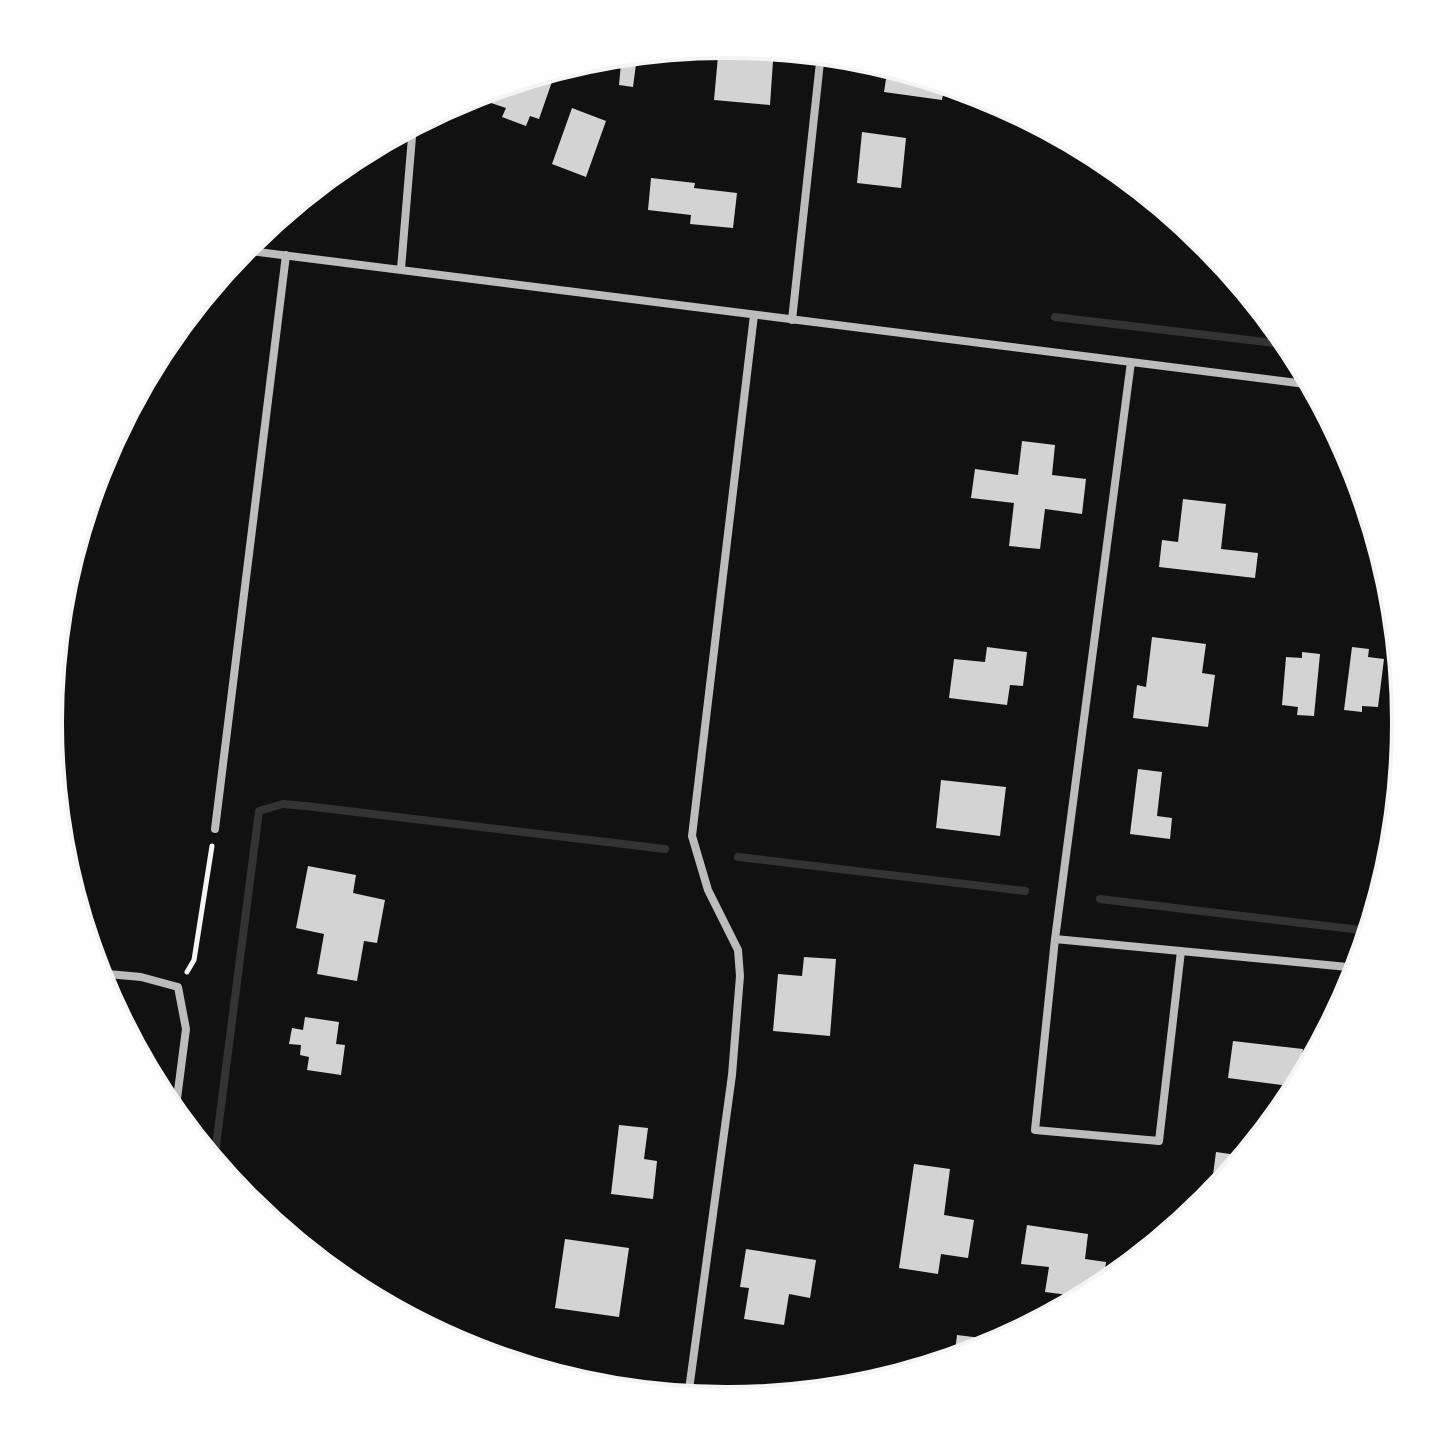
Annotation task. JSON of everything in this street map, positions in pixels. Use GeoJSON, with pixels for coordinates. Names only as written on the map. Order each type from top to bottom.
{"type":"FeatureCollection","features":[{"type":"Feature","properties":{"kind":"street"},"geometry":{"type":"LineString","coordinates":[[792,320],[820,65]]}},
{"type":"Feature","properties":{"kind":"street"},"geometry":{"type":"LineString","coordinates":[[401,269],[412,138]]}},
{"type":"Feature","properties":{"kind":"street"},"geometry":{"type":"LineString","coordinates":[[258,252],[1298,383]]}},
{"type":"Feature","properties":{"kind":"street"},"geometry":{"type":"LineString","coordinates":[[215,829],[286,255]]}},
{"type":"Feature","properties":{"kind":"street"},"geometry":{"type":"LineString","coordinates":[[689,1386],[732,1075],[740,976],[738,950],[708,890],[692,836],[754,315]]}},
{"type":"Feature","properties":{"kind":"street"},"geometry":{"type":"LineString","coordinates":[[1131,362],[1055,939],[1035,1130],[1159,1141],[1181,951]]}},
{"type":"Feature","properties":{"kind":"street"},"geometry":{"type":"LineString","coordinates":[[1055,939],[1345,967]]}},
{"type":"Feature","properties":{"kind":"street"},"geometry":{"type":"LineString","coordinates":[[112,974],[141,977],[178,987],[186,1029],[177,1096]]}},
{"type":"Feature","properties":{"kind":"path"},"geometry":{"type":"LineString","coordinates":[[178,987],[194,960],[215,829]]}},
{"type":"Feature","properties":{"kind":"building"},"geometry":{"type":"Polygon","coordinates":[[[718,58],[773,61],[770,105],[714,100],[718,58]]]}},
{"type":"Feature","properties":{"kind":"building"},"geometry":{"type":"Polygon","coordinates":[[[636,65],[633,87],[619,85],[621,67],[636,65]]]}},
{"type":"Feature","properties":{"kind":"building"},"geometry":{"type":"Polygon","coordinates":[[[886,78],[943,94],[942,100],[884,92],[886,78]]]}},
{"type":"Feature","properties":{"kind":"building"},"geometry":{"type":"Polygon","coordinates":[[[552,82],[539,119],[530,116],[526,126],[502,117],[506,108],[489,102],[552,82]]]}},
{"type":"Feature","properties":{"kind":"building"},"geometry":{"type":"Polygon","coordinates":[[[572,108],[606,121],[586,177],[552,164],[572,108]]]}},
{"type":"Feature","properties":{"kind":"building"},"geometry":{"type":"Polygon","coordinates":[[[862,132],[906,138],[901,188],[857,183],[862,132]]]}},
{"type":"Feature","properties":{"kind":"building"},"geometry":{"type":"Polygon","coordinates":[[[651,178],[695,183],[694,188],[737,193],[733,228],[690,224],[691,215],[648,210],[651,178]]]}},
{"type":"Feature","properties":{"kind":"building"},"geometry":{"type":"Polygon","coordinates":[[[1022,441],[1055,445],[1052,475],[1086,479],[1082,514],[1045,509],[1040,549],[1009,546],[1014,503],[971,498],[975,469],[1018,475],[1022,441]]]}},
{"type":"Feature","properties":{"kind":"building"},"geometry":{"type":"Polygon","coordinates":[[[1183,499],[1226,504],[1221,549],[1258,553],[1255,578],[1159,567],[1162,540],[1178,542],[1183,499]]]}},
{"type":"Feature","properties":{"kind":"building"},"geometry":{"type":"Polygon","coordinates":[[[1152,637],[1206,644],[1202,673],[1215,675],[1208,727],[1133,718],[1137,685],[1146,687],[1152,637]]]}},
{"type":"Feature","properties":{"kind":"building"},"geometry":{"type":"Polygon","coordinates":[[[987,647],[1027,652],[1023,686],[1010,685],[1007,705],[949,698],[954,659],[985,662],[987,647]]]}},
{"type":"Feature","properties":{"kind":"building"},"geometry":{"type":"Polygon","coordinates":[[[1352,647],[1369,649],[1368,657],[1384,659],[1378,707],[1362,706],[1362,712],[1344,710],[1352,647]]]}},
{"type":"Feature","properties":{"kind":"building"},"geometry":{"type":"Polygon","coordinates":[[[1302,652],[1320,654],[1314,716],[1297,715],[1298,707],[1282,705],[1286,657],[1302,658],[1302,652]]]}},
{"type":"Feature","properties":{"kind":"building"},"geometry":{"type":"Polygon","coordinates":[[[1138,769],[1162,772],[1157,816],[1172,818],[1170,839],[1130,834],[1138,769]]]}},
{"type":"Feature","properties":{"kind":"building"},"geometry":{"type":"Polygon","coordinates":[[[941,780],[1006,787],[1000,836],[936,828],[941,780]]]}},
{"type":"Feature","properties":{"kind":"building"},"geometry":{"type":"Polygon","coordinates":[[[308,866],[356,875],[353,893],[385,900],[377,943],[364,941],[357,981],[317,974],[324,934],[296,928],[308,866]]]}},
{"type":"Feature","properties":{"kind":"building"},"geometry":{"type":"Polygon","coordinates":[[[804,957],[836,959],[830,1036],[773,1031],[778,974],[802,976],[804,957]]]}},
{"type":"Feature","properties":{"kind":"building"},"geometry":{"type":"Polygon","coordinates":[[[305,1017],[339,1022],[336,1044],[345,1045],[341,1075],[307,1070],[309,1057],[300,1055],[301,1045],[289,1044],[292,1028],[303,1030],[305,1017]]]}},
{"type":"Feature","properties":{"kind":"building"},"geometry":{"type":"Polygon","coordinates":[[[1233,1041],[1303,1049],[1284,1085],[1228,1078],[1233,1041]]]}},
{"type":"Feature","properties":{"kind":"building"},"geometry":{"type":"Polygon","coordinates":[[[619,1125],[648,1128],[644,1159],[657,1161],[653,1199],[611,1194],[619,1125]]]}},
{"type":"Feature","properties":{"kind":"building"},"geometry":{"type":"Polygon","coordinates":[[[1216,1152],[1232,1154],[1227,1161],[1213,1176],[1216,1152]]]}},
{"type":"Feature","properties":{"kind":"building"},"geometry":{"type":"Polygon","coordinates":[[[914,1164],[950,1169],[944,1215],[974,1220],[968,1258],[941,1254],[938,1274],[899,1268],[914,1164]]]}},
{"type":"Feature","properties":{"kind":"building"},"geometry":{"type":"Polygon","coordinates":[[[1027,1225],[1088,1234],[1085,1259],[1106,1262],[1105,1269],[1065,1295],[1045,1292],[1049,1267],[1021,1264],[1027,1225]]]}},
{"type":"Feature","properties":{"kind":"building"},"geometry":{"type":"Polygon","coordinates":[[[565,1239],[629,1248],[619,1317],[555,1308],[565,1239]]]}},
{"type":"Feature","properties":{"kind":"building"},"geometry":{"type":"Polygon","coordinates":[[[746,1249],[816,1260],[810,1298],[789,1294],[784,1325],[744,1319],[749,1288],[740,1287],[746,1249]]]}},
{"type":"Feature","properties":{"kind":"building"},"geometry":{"type":"Polygon","coordinates":[[[957,1335],[977,1337],[956,1346],[957,1335]]]}},
{"type":"Feature","properties":{"kind":"waterway"},"geometry":{"type":"LineString","coordinates":[[1055,317],[1272,343]]}},
{"type":"Feature","properties":{"kind":"waterway"},"geometry":{"type":"LineString","coordinates":[[216,1147],[259,811],[283,804],[306,806],[665,849]]}},
{"type":"Feature","properties":{"kind":"waterway"},"geometry":{"type":"LineString","coordinates":[[738,857],[1025,891]]}},
{"type":"Feature","properties":{"kind":"waterway"},"geometry":{"type":"LineString","coordinates":[[1100,899],[1358,930]]}}]}
